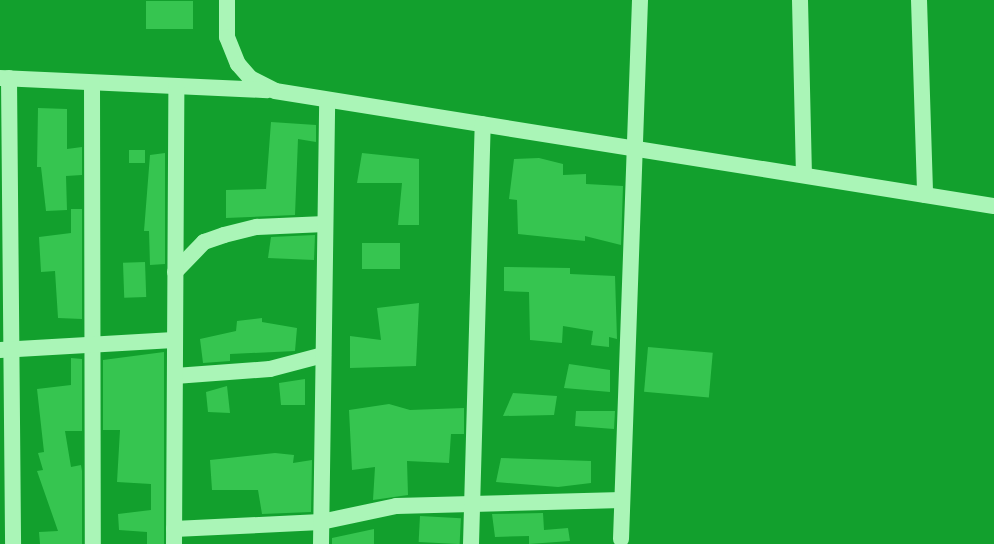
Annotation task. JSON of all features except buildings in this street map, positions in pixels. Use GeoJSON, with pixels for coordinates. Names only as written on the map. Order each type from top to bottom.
{"type":"FeatureCollection","features":[{"type":"Feature","properties":{"kind":"street"},"geometry":{"type":"LineString","coordinates":[[227,0],[227,37],[238,64],[250,78],[275,91]]}},
{"type":"Feature","properties":{"kind":"street"},"geometry":{"type":"LineString","coordinates":[[621,540],[640,0]]}},
{"type":"Feature","properties":{"kind":"street"},"geometry":{"type":"LineString","coordinates":[[800,0],[804,174]]}},
{"type":"Feature","properties":{"kind":"street"},"geometry":{"type":"LineString","coordinates":[[920,0],[925,195]]}},
{"type":"Feature","properties":{"kind":"street"},"geometry":{"type":"LineString","coordinates":[[13,544],[6,350],[4,78],[275,91],[994,206]]}},
{"type":"Feature","properties":{"kind":"street"},"geometry":{"type":"LineString","coordinates":[[92,83],[93,544]]}},
{"type":"Feature","properties":{"kind":"street"},"geometry":{"type":"LineString","coordinates":[[176,86],[174,536],[321,522],[396,506],[622,500]]}},
{"type":"Feature","properties":{"kind":"street"},"geometry":{"type":"LineString","coordinates":[[321,544],[327,100]]}},
{"type":"Feature","properties":{"kind":"street"},"geometry":{"type":"LineString","coordinates":[[471,544],[483,124]]}},
{"type":"Feature","properties":{"kind":"street"},"geometry":{"type":"LineString","coordinates":[[175,272],[204,242],[257,227],[325,224]]}},
{"type":"Feature","properties":{"kind":"street"},"geometry":{"type":"LineString","coordinates":[[175,232],[204,242]]}},
{"type":"Feature","properties":{"kind":"street"},"geometry":{"type":"LineString","coordinates":[[6,350],[174,340]]}},
{"type":"Feature","properties":{"kind":"street"},"geometry":{"type":"LineString","coordinates":[[175,376],[270,369],[323,355]]}}]}
